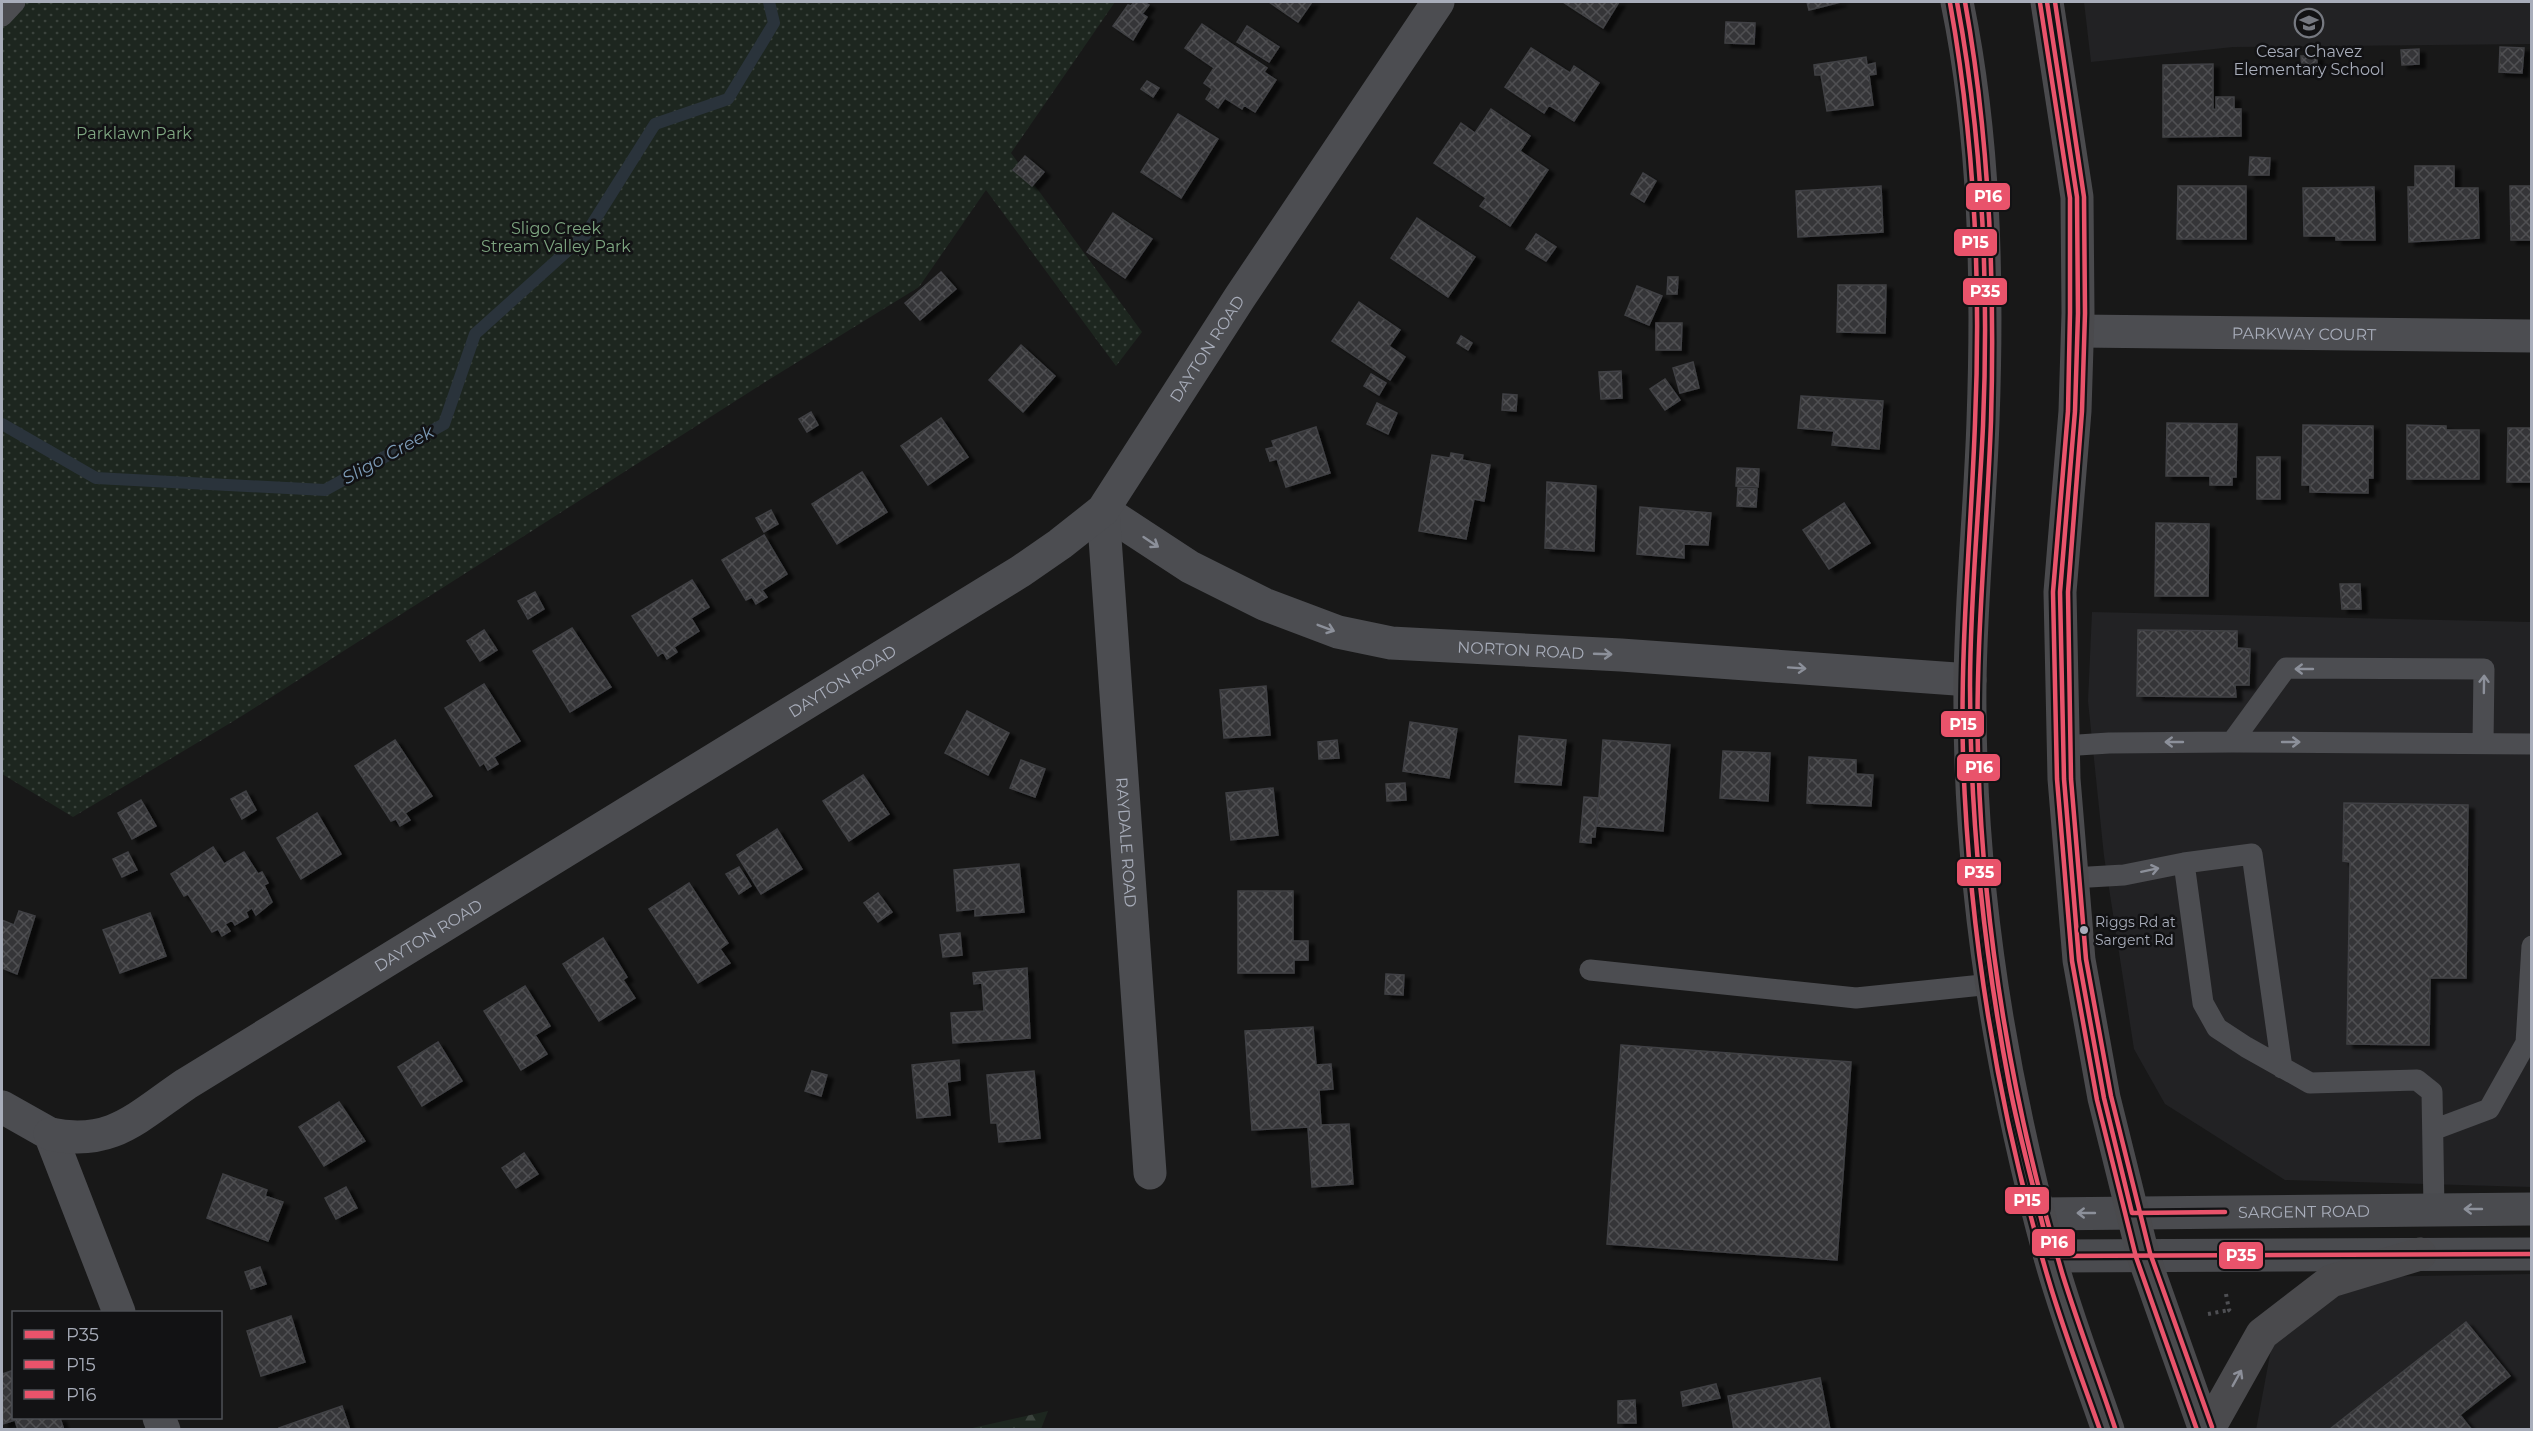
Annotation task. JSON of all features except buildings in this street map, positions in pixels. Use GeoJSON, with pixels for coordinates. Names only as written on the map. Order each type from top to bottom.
{"type":"FeatureCollection","features":[{"type":"Feature","properties":{"kind":"main road"},"geometry":{"type":"LineString","coordinates":[[1957,2],[1968,55],[1982,202],[1985,335],[1970,680],[1974,831],[1992,984],[2009,1083],[2050,1256],[2108,1430]]}},
{"type":"Feature","properties":{"kind":"main road"},"geometry":{"type":"LineString","coordinates":[[2047,2],[2077,196],[2078,331],[2075,411],[2060,592],[2063,746],[2080,970],[2104,1098],[2143,1255],[2206,1430]]}},
{"type":"Feature","properties":{"kind":"main road","name":"SARGENT ROAD"},"geometry":{"type":"LineString","coordinates":[[2040,1214],[2532,1209]]}},
{"type":"Feature","properties":{"kind":"main road"},"geometry":{"type":"LineString","coordinates":[[2206,1430],[2262,1334],[2331,1281],[2420,1254]]}},
{"type":"Feature","properties":{"kind":"main road"},"geometry":{"type":"LineString","coordinates":[[2050,1256],[2532,1254]]}},
{"type":"Feature","properties":{"kind":"street","name":"DAYTON ROAD"},"geometry":{"type":"LineString","coordinates":[[50,1134],[70,1138],[90,1137],[108,1134],[122,1127],[186,1084],[1021,571],[1060,544],[1102,510],[1438,2]]}},
{"type":"Feature","properties":{"kind":"street","name":"PARKWAY COURT"},"geometry":{"type":"LineString","coordinates":[[2078,331],[2532,336]]}},
{"type":"Feature","properties":{"kind":"street","name":"NORTON ROAD"},"geometry":{"type":"LineString","coordinates":[[1102,510],[1190,567],[1264,604],[1338,632],[1391,643],[1622,655],[1970,680]]}},
{"type":"Feature","properties":{"kind":"street","name":"RAYDALE ROAD"},"geometry":{"type":"LineString","coordinates":[[1102,510],[1150,1173]]}},
{"type":"Feature","properties":{"kind":"street"},"geometry":{"type":"LineString","coordinates":[[2,1107],[50,1134],[119,1311]]}},
{"type":"Feature","properties":{"kind":"lane"},"geometry":{"type":"LineString","coordinates":[[2,16],[15,2]]}},
{"type":"Feature","properties":{"kind":"lane"},"geometry":{"type":"LineString","coordinates":[[2232,742],[2286,668],[2298,668],[2484,669],[2483,743]]}},
{"type":"Feature","properties":{"kind":"lane"},"geometry":{"type":"LineString","coordinates":[[2063,746],[2101,743],[2232,742],[2532,744]]}},
{"type":"Feature","properties":{"kind":"lane"},"geometry":{"type":"LineString","coordinates":[[2072,878],[2124,875],[2184,863],[2252,854],[2282,1068]]}},
{"type":"Feature","properties":{"kind":"lane"},"geometry":{"type":"LineString","coordinates":[[2184,863],[2203,1003],[2217,1028],[2310,1083],[2417,1080],[2432,1092],[2434,1209]]}},
{"type":"Feature","properties":{"kind":"lane"},"geometry":{"type":"LineString","coordinates":[[2433,1130],[2489,1109],[2526,1043],[2532,946]]}},
{"type":"Feature","properties":{"kind":"lane"},"geometry":{"type":"LineString","coordinates":[[1590,970],[1856,998],[1992,984]]}},
{"type":"Feature","properties":{"kind":"path"},"geometry":{"type":"LineString","coordinates":[[2225,1284],[2229,1310],[2235,1315]]}},
{"type":"Feature","properties":{"kind":"path"},"geometry":{"type":"LineString","coordinates":[[2208,1314],[2229,1310]]}},
{"type":"Feature","properties":{"kind":"shaded area","name":"Cesar Chavez Elementary School"},"geometry":{"type":"Polygon","coordinates":[[[2084,2],[2531,2],[2531,44],[2233,47],[2091,62],[2084,2]]]}},
{"type":"Feature","properties":{"kind":"shaded area"},"geometry":{"type":"Polygon","coordinates":[[[2092,612],[2531,622],[2531,1187],[2285,1180],[2165,1104],[2134,1049],[2104,856],[2088,701],[2092,612]]]}},
{"type":"Feature","properties":{"kind":"shaded area"},"geometry":{"type":"Polygon","coordinates":[[[2531,1274],[2531,1429],[2256,1430],[2274,1333],[2361,1277],[2531,1274]]]}},
{"type":"Feature","properties":{"kind":"green space","name":"Sligo Creek Stream Valley Park"},"geometry":{"type":"Polygon","coordinates":[[[2,2],[1115,2],[1011,153],[1142,332],[1116,366],[986,190],[919,287],[770,379],[237,719],[73,817],[2,774],[2,2]]]}},
{"type":"Feature","properties":{"kind":"green space"},"geometry":{"type":"Polygon","coordinates":[[[1048,1411],[1041,1429],[968,1429],[1048,1411]]]}},
{"type":"Feature","properties":{"kind":"waterway","name":"Sligo Creek"},"geometry":{"type":"LineString","coordinates":[[2,424],[96,478],[325,490],[444,424],[475,334],[586,234],[655,124],[728,99],[774,23],[769,2]]}},
{"type":"Feature","properties":{"kind":"transit line","name":"P35"},"geometry":{"type":"LineString","coordinates":[[1957,2],[1973,107],[1984,266],[1985,372],[1970,653],[1976,836],[1986,935],[2000,1034],[2018,1126],[2050,1256],[2532,1254]]}},
{"type":"Feature","properties":{"kind":"transit line","name":"P16"},"geometry":{"type":"LineString","coordinates":[[1965,2],[1980,106],[1991,263],[1991,421],[1978,713],[1981,821],[1986,887],[2004,1018],[2029,1148],[2063,1276],[2115,1428]]}},
{"type":"Feature","properties":{"kind":"transit line","name":"P35"},"geometry":{"type":"LineString","coordinates":[[2047,2],[2077,197],[2078,313],[2075,411],[2060,592],[2064,779],[2079,960],[2104,1098],[2132,1213],[2225,1212]]}},
{"type":"Feature","properties":{"kind":"transit line","name":"P16"},"geometry":{"type":"LineString","coordinates":[[2055,2],[2084,197],[2085,313],[2082,411],[2068,592],[2071,779],[2086,959],[2111,1096],[2150,1253],[2212,1427]]}},
{"type":"Feature","properties":{"kind":"transit line","name":"P15"},"geometry":{"type":"LineString","coordinates":[[1950,3],[1965,107],[1976,265],[1977,370],[1962,714],[1966,822],[1972,888],[1989,1020],[2014,1150],[2054,1297],[2100,1430]]}},
{"type":"Feature","properties":{"kind":"transit line","name":"P15"},"geometry":{"type":"LineString","coordinates":[[2040,3],[2070,198],[2068,411],[2053,592],[2057,779],[2072,961],[2097,1100],[2136,1257],[2197,1430]]}},
{"type":"Feature","properties":{"kind":"place","name":"Cesar Chavez Elementary School"},"geometry":{"type":"Point","coordinates":[2309,23]}},
{"type":"Feature","properties":{"kind":"place","name":"Riggs Rd at Sargent Rd"},"geometry":{"type":"Point","coordinates":[2084,930]}},
{"type":"Feature","properties":{"kind":"park label","name":"Parklawn Park"},"geometry":{"type":"Point","coordinates":[134,133]}}]}
